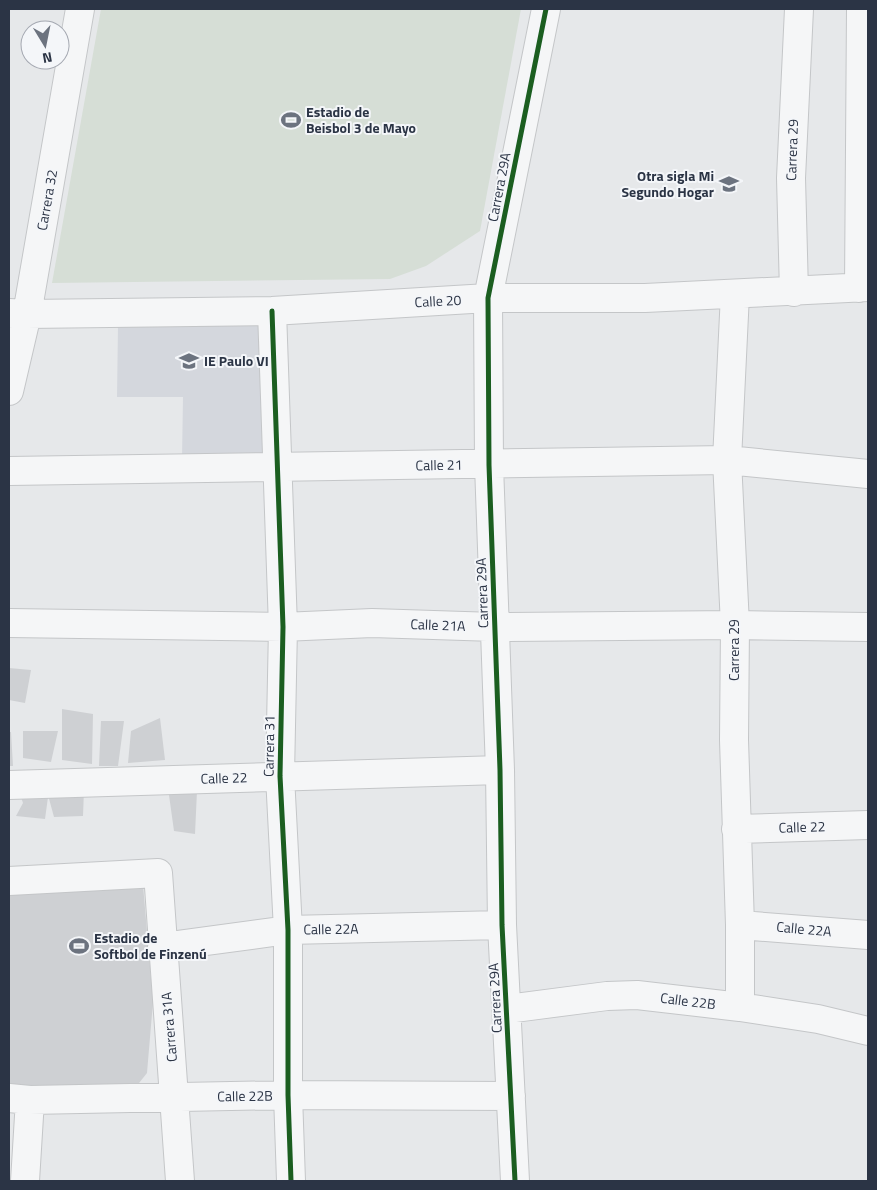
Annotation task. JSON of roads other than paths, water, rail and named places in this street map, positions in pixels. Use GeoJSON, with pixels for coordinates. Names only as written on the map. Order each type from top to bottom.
{"type":"FeatureCollection","features":[{"type":"Feature","properties":{"kind":"street","name":"Carrera 32"},"geometry":{"type":"LineString","coordinates":[[9,391],[18,313],[80,9]]}},
{"type":"Feature","properties":{"kind":"street","name":"Carrera 29A"},"geometry":{"type":"LineString","coordinates":[[515,1181],[502,925],[500,770],[489,464],[488,298],[546,9]]}},
{"type":"Feature","properties":{"kind":"street","name":"Carrera 29"},"geometry":{"type":"LineString","coordinates":[[794,292],[791,178],[799,9]]}},
{"type":"Feature","properties":{"kind":"street"},"geometry":{"type":"LineString","coordinates":[[861,9],[864,288]]}},
{"type":"Feature","properties":{"kind":"street","name":"Calle 20"},"geometry":{"type":"LineString","coordinates":[[18,313],[272,311],[488,298],[645,298],[864,288]]}},
{"type":"Feature","properties":{"kind":"street","name":"Carrera 29"},"geometry":{"type":"LineString","coordinates":[[735,294],[727,460],[734,625],[734,740],[740,924],[740,1007]]}},
{"type":"Feature","properties":{"kind":"street","name":"Carrera 31"},"geometry":{"type":"LineString","coordinates":[[272,311],[283,627],[280,776],[288,930],[288,1095],[291,1181]]}},
{"type":"Feature","properties":{"kind":"street","name":"Calle 21"},"geometry":{"type":"LineString","coordinates":[[9,471],[727,460],[868,474]]}},
{"type":"Feature","properties":{"kind":"street","name":"Calle 21A"},"geometry":{"type":"LineString","coordinates":[[9,623],[283,627],[372,623],[495,627],[734,625],[868,627]]}},
{"type":"Feature","properties":{"kind":"street","name":"Calle 22"},"geometry":{"type":"LineString","coordinates":[[9,786],[500,770]]}},
{"type":"Feature","properties":{"kind":"street","name":"Calle 22"},"geometry":{"type":"LineString","coordinates":[[736,829],[868,825]]}},
{"type":"Feature","properties":{"kind":"street","name":"Carrera 31A"},"geometry":{"type":"LineString","coordinates":[[9,881],[158,873],[180,1181]]}},
{"type":"Feature","properties":{"kind":"street","name":"Calle 22A"},"geometry":{"type":"LineString","coordinates":[[740,924],[868,935]]}},
{"type":"Feature","properties":{"kind":"street","name":"Calle 22A"},"geometry":{"type":"LineString","coordinates":[[162,947],[288,930],[502,925]]}},
{"type":"Feature","properties":{"kind":"street","name":"Calle 22B"},"geometry":{"type":"LineString","coordinates":[[507,1009],[607,996],[637,995],[740,1007],[818,1019],[868,1031]]}},
{"type":"Feature","properties":{"kind":"street","name":"Calle 22B"},"geometry":{"type":"LineString","coordinates":[[19,1099],[288,1095],[511,1096]]}},
{"type":"Feature","properties":{"kind":"street"},"geometry":{"type":"LineString","coordinates":[[19,1099],[25,1181]]}},
{"type":"Feature","properties":{"kind":"place","name":"Estadio de Beisbol 3 de Mayo"},"geometry":{"type":"Point","coordinates":[291,120]}},
{"type":"Feature","properties":{"kind":"place","name":"Otra sigla Mi Segundo Hogar"},"geometry":{"type":"Point","coordinates":[729,184]}},
{"type":"Feature","properties":{"kind":"place","name":"IE Paulo VI"},"geometry":{"type":"Point","coordinates":[189,361]}},
{"type":"Feature","properties":{"kind":"place","name":"Estadio de Softbol de Finzenú"},"geometry":{"type":"Point","coordinates":[79,946]}}]}
